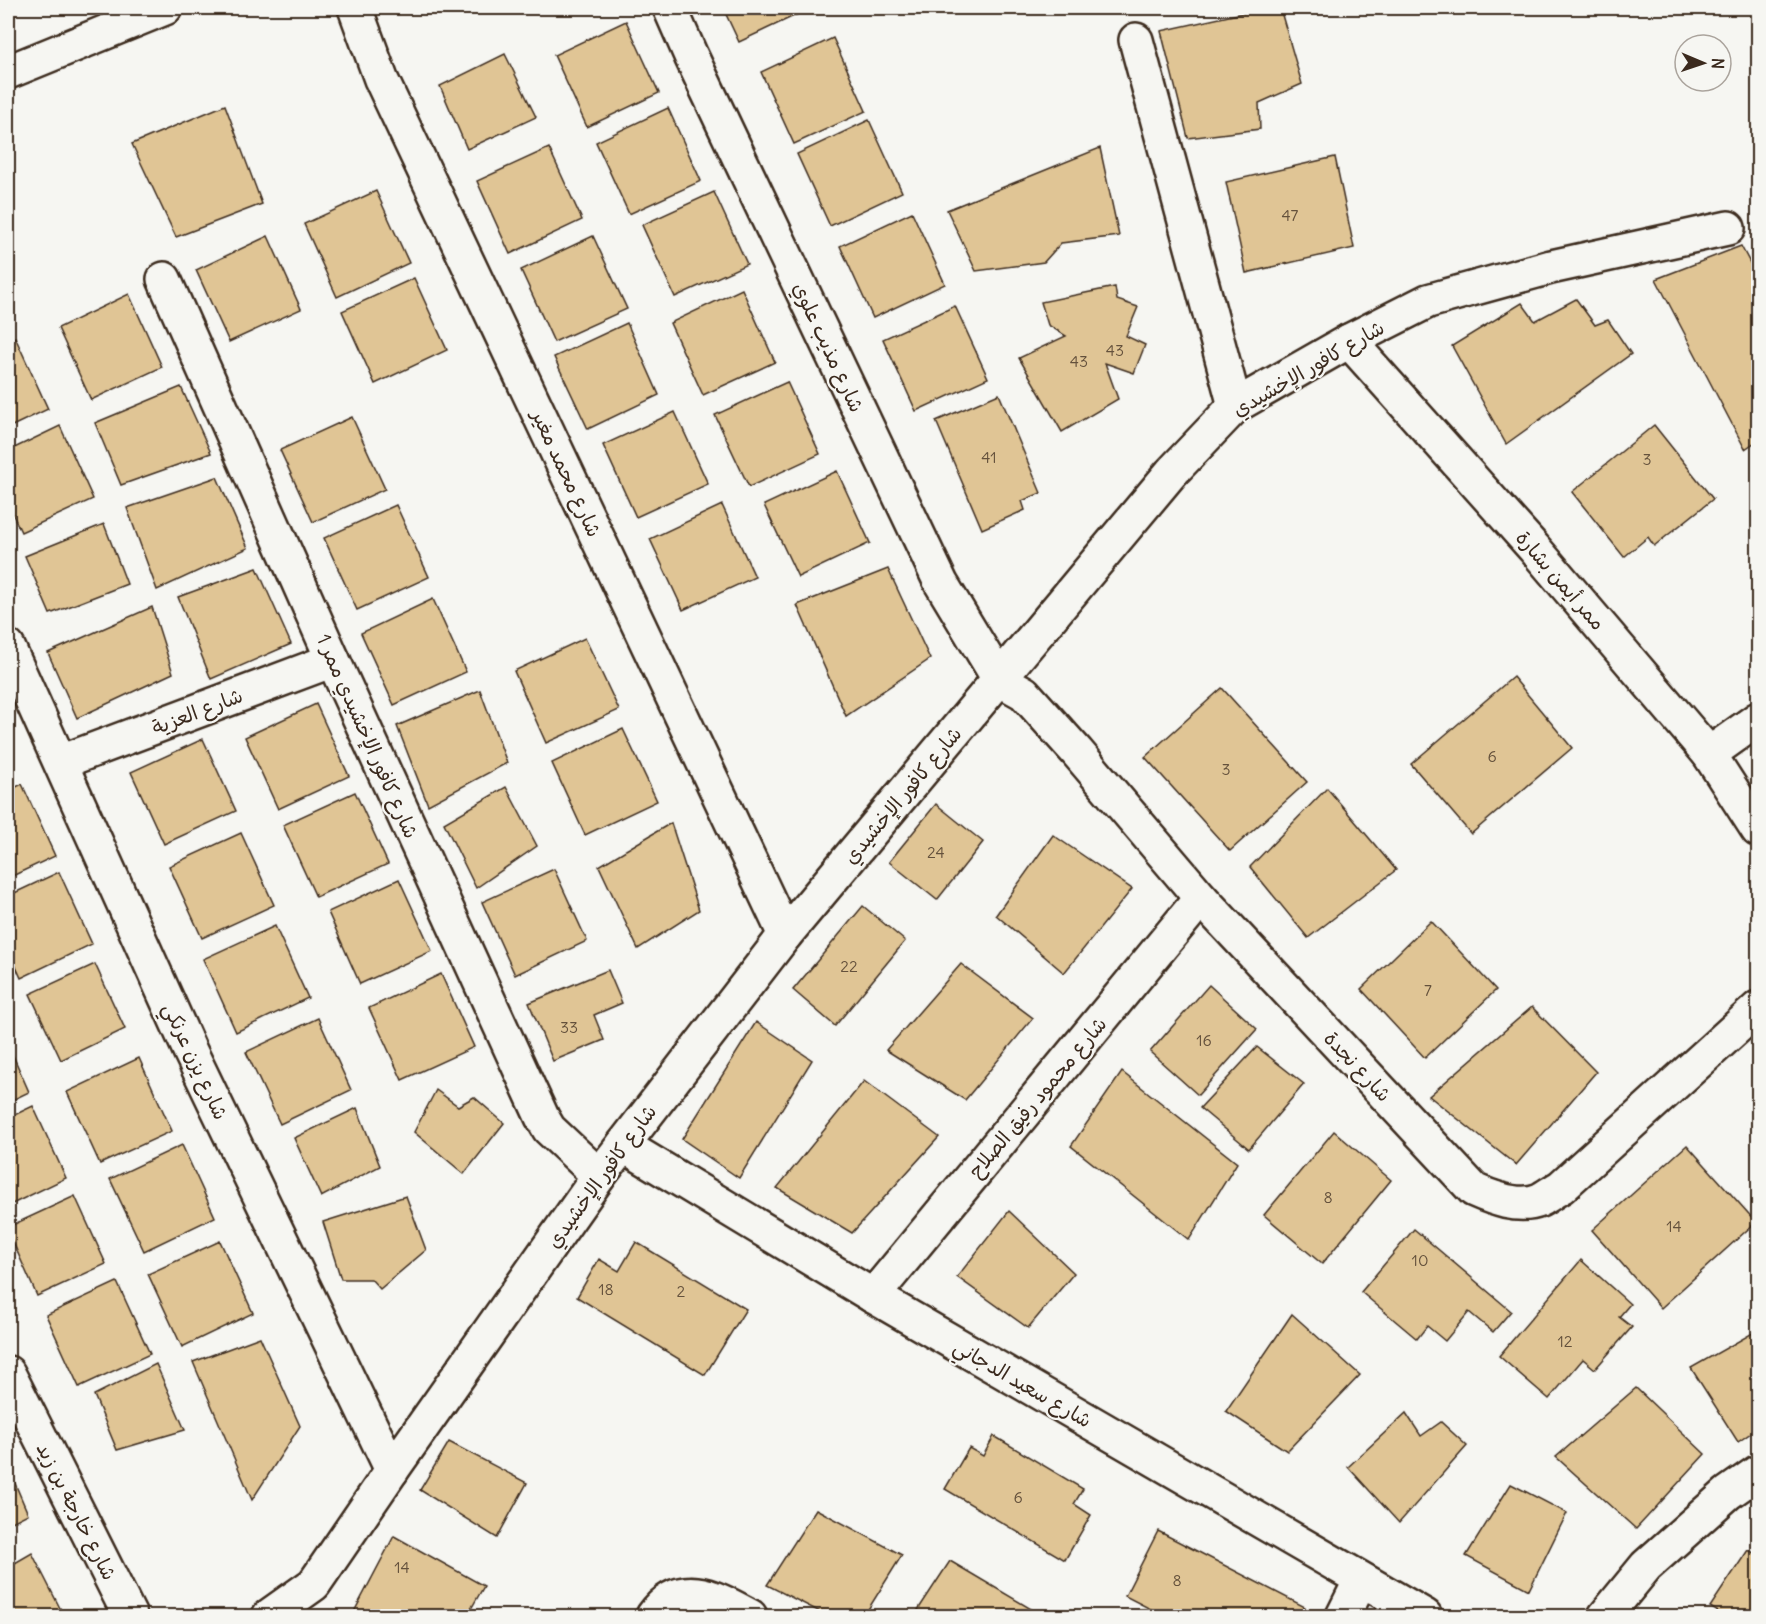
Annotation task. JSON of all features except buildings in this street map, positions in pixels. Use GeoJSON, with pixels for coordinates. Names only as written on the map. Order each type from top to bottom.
{"type":"FeatureCollection","features":[{"type":"Feature","properties":{"kind":"main road"},"geometry":{"type":"LineString","coordinates":[[8,72],[165,8]]}},
{"type":"Feature","properties":{"kind":"main road","name":"شارع محمد مغير"},"geometry":{"type":"LineString","coordinates":[[355,8],[381,79],[785,935]]}},
{"type":"Feature","properties":{"kind":"main road","name":"شارع مذيب علوي"},"geometry":{"type":"LineString","coordinates":[[670,8],[940,583],[999,679]]}},
{"type":"Feature","properties":{"kind":"main road"},"geometry":{"type":"LineString","coordinates":[[1136,40],[1234,406]]}},
{"type":"Feature","properties":{"kind":"main road","name":"شارع كافور الإخشيدي"},"geometry":{"type":"LineString","coordinates":[[269,1617],[314,1584],[599,1176],[785,935],[1171,473],[1234,406],[1349,341],[1428,301],[1551,267],[1728,228]]}},
{"type":"Feature","properties":{"kind":"main road","name":"شارع كافور الإخشيدي ممر 1"},"geometry":{"type":"LineString","coordinates":[[164,279],[333,660],[542,1117],[549,1129],[599,1176]]}},
{"type":"Feature","properties":{"kind":"main road","name":"ممر أيمن بشارة"},"geometry":{"type":"LineString","coordinates":[[1349,341],[1534,548],[1709,754],[1758,830]]}},
{"type":"Feature","properties":{"kind":"main road","name":"شارع يزن عرنكي"},"geometry":{"type":"LineString","coordinates":[[8,647],[190,1051],[392,1470]]}},
{"type":"Feature","properties":{"kind":"main road","name":"شارع العزية"},"geometry":{"type":"LineString","coordinates":[[61,762],[333,660]]}},
{"type":"Feature","properties":{"kind":"main road","name":"شارع نجدة"},"geometry":{"type":"LineString","coordinates":[[999,679],[1024,693],[1201,898],[1474,1190],[1493,1199],[1515,1203],[1538,1201],[1560,1187],[1758,1008]]}},
{"type":"Feature","properties":{"kind":"main road"},"geometry":{"type":"LineString","coordinates":[[1709,754],[1758,719]]}},
{"type":"Feature","properties":{"kind":"main road","name":"شارع محمود رفيق الصلاح"},"geometry":{"type":"LineString","coordinates":[[873,1296],[1201,898]]}},
{"type":"Feature","properties":{"kind":"main road","name":"شارع سعيد الدجاني"},"geometry":{"type":"LineString","coordinates":[[623,1145],[873,1296],[1425,1617]]}},
{"type":"Feature","properties":{"kind":"main road","name":"شارع خارجة بن زيد"},"geometry":{"type":"LineString","coordinates":[[8,1373],[130,1617]]}},
{"type":"Feature","properties":{"kind":"main road"},"geometry":{"type":"LineString","coordinates":[[1605,1617],[1646,1566],[1728,1492],[1758,1472]]}},
{"type":"Feature","properties":{"kind":"main road"},"geometry":{"type":"LineString","coordinates":[[1343,1617],[1361,1580]]}},
{"type":"Feature","properties":{"kind":"main road"},"geometry":{"type":"LineString","coordinates":[[653,1617],[670,1600],[684,1593],[701,1594],[717,1599],[750,1617]]}}]}
